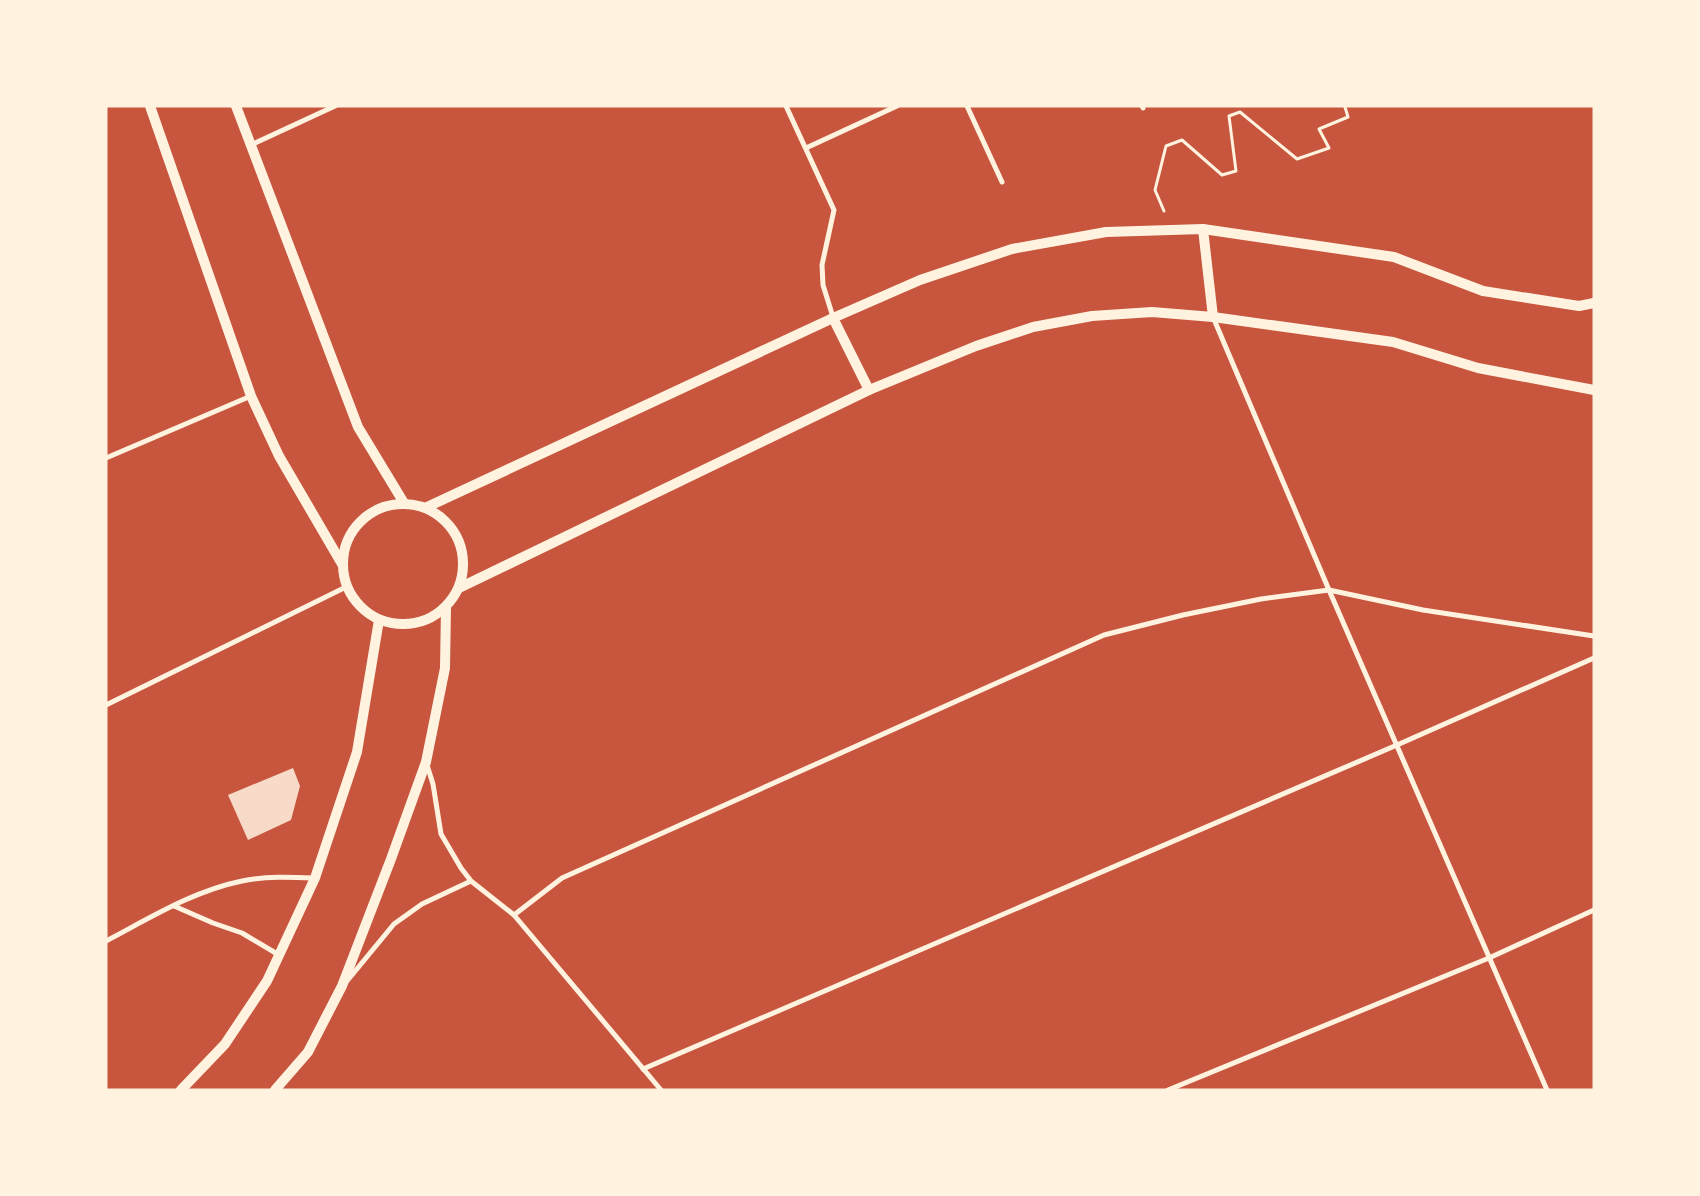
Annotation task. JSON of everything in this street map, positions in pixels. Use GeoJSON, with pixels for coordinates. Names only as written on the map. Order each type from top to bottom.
{"type":"FeatureCollection","features":[{"type":"Feature","properties":{"kind":"main road"},"geometry":{"type":"LineString","coordinates":[[150,106],[251,396],[279,456],[342,564],[346,587],[359,607],[379,620],[402,625],[426,620],[446,607],[460,588],[464,564],[460,541],[447,521],[427,508],[404,503],[380,507],[360,520],[347,540],[342,564]]}},
{"type":"Feature","properties":{"kind":"main road"},"geometry":{"type":"LineString","coordinates":[[236,106],[358,427],[404,503]]}},
{"type":"Feature","properties":{"kind":"main road"},"geometry":{"type":"LineString","coordinates":[[1202,229],[1213,317]]}},
{"type":"Feature","properties":{"kind":"main road"},"geometry":{"type":"LineString","coordinates":[[427,508],[834,318],[920,280],[1012,250],[1106,232],[1202,229],[1394,257],[1483,291],[1579,306],[1594,303]]}},
{"type":"Feature","properties":{"kind":"main road"},"geometry":{"type":"LineString","coordinates":[[460,588],[869,390],[976,346],[1033,327],[1092,316],[1152,312],[1213,317],[1393,342],[1478,368],[1594,390]]}},
{"type":"Feature","properties":{"kind":"main road"},"geometry":{"type":"LineString","coordinates":[[834,318],[869,390]]}},
{"type":"Feature","properties":{"kind":"main road"},"geometry":{"type":"LineString","coordinates":[[275,1090],[308,1052],[342,986],[426,762],[445,668],[446,607]]}},
{"type":"Feature","properties":{"kind":"main road"},"geometry":{"type":"LineString","coordinates":[[182,1090],[225,1044],[267,981],[314,878],[357,752],[379,620]]}},
{"type":"Feature","properties":{"kind":"street"},"geometry":{"type":"LineString","coordinates":[[251,145],[335,106]]}},
{"type":"Feature","properties":{"kind":"street"},"geometry":{"type":"LineString","coordinates":[[786,106],[834,210],[822,265],[823,285],[834,318]]}},
{"type":"Feature","properties":{"kind":"street"},"geometry":{"type":"LineString","coordinates":[[806,148],[897,106]]}},
{"type":"Feature","properties":{"kind":"street"},"geometry":{"type":"LineString","coordinates":[[967,106],[1002,182]]}},
{"type":"Feature","properties":{"kind":"street"},"geometry":{"type":"LineString","coordinates":[[1213,317],[1329,590],[1547,1090]]}},
{"type":"Feature","properties":{"kind":"street"},"geometry":{"type":"LineString","coordinates":[[106,458],[251,396]]}},
{"type":"Feature","properties":{"kind":"street"},"geometry":{"type":"LineString","coordinates":[[106,705],[346,587]]}},
{"type":"Feature","properties":{"kind":"street"},"geometry":{"type":"LineString","coordinates":[[514,915],[562,878],[1104,635],[1183,615],[1261,599],[1329,590],[1423,610],[1594,636]]}},
{"type":"Feature","properties":{"kind":"street"},"geometry":{"type":"LineString","coordinates":[[643,1070],[1397,745],[1594,658]]}},
{"type":"Feature","properties":{"kind":"street"},"geometry":{"type":"LineString","coordinates":[[426,762],[433,784],[441,834],[461,868],[471,881],[514,915],[661,1090]]}},
{"type":"Feature","properties":{"kind":"street"},"geometry":{"type":"LineString","coordinates":[[106,941],[207,890],[242,881],[278,877],[314,878]]}},
{"type":"Feature","properties":{"kind":"street"},"geometry":{"type":"LineString","coordinates":[[342,986],[394,924],[422,904],[471,881]]}},
{"type":"Feature","properties":{"kind":"street"},"geometry":{"type":"LineString","coordinates":[[174,906],[242,933],[280,955]]}},
{"type":"Feature","properties":{"kind":"street"},"geometry":{"type":"LineString","coordinates":[[1168,1090],[1489,958],[1594,910]]}},
{"type":"Feature","properties":{"kind":"path"},"geometry":{"type":"LineString","coordinates":[[1172,230],[1155,190],[1166,146],[1182,140],[1222,175],[1236,171],[1229,116],[1240,112],[1297,159],[1328,148],[1318,129],[1348,117],[1345,107]]}},
{"type":"Feature","properties":{"kind":"building"},"geometry":{"type":"Polygon","coordinates":[[[293,768],[300,786],[291,820],[248,840],[228,795],[293,768]]]}}]}
